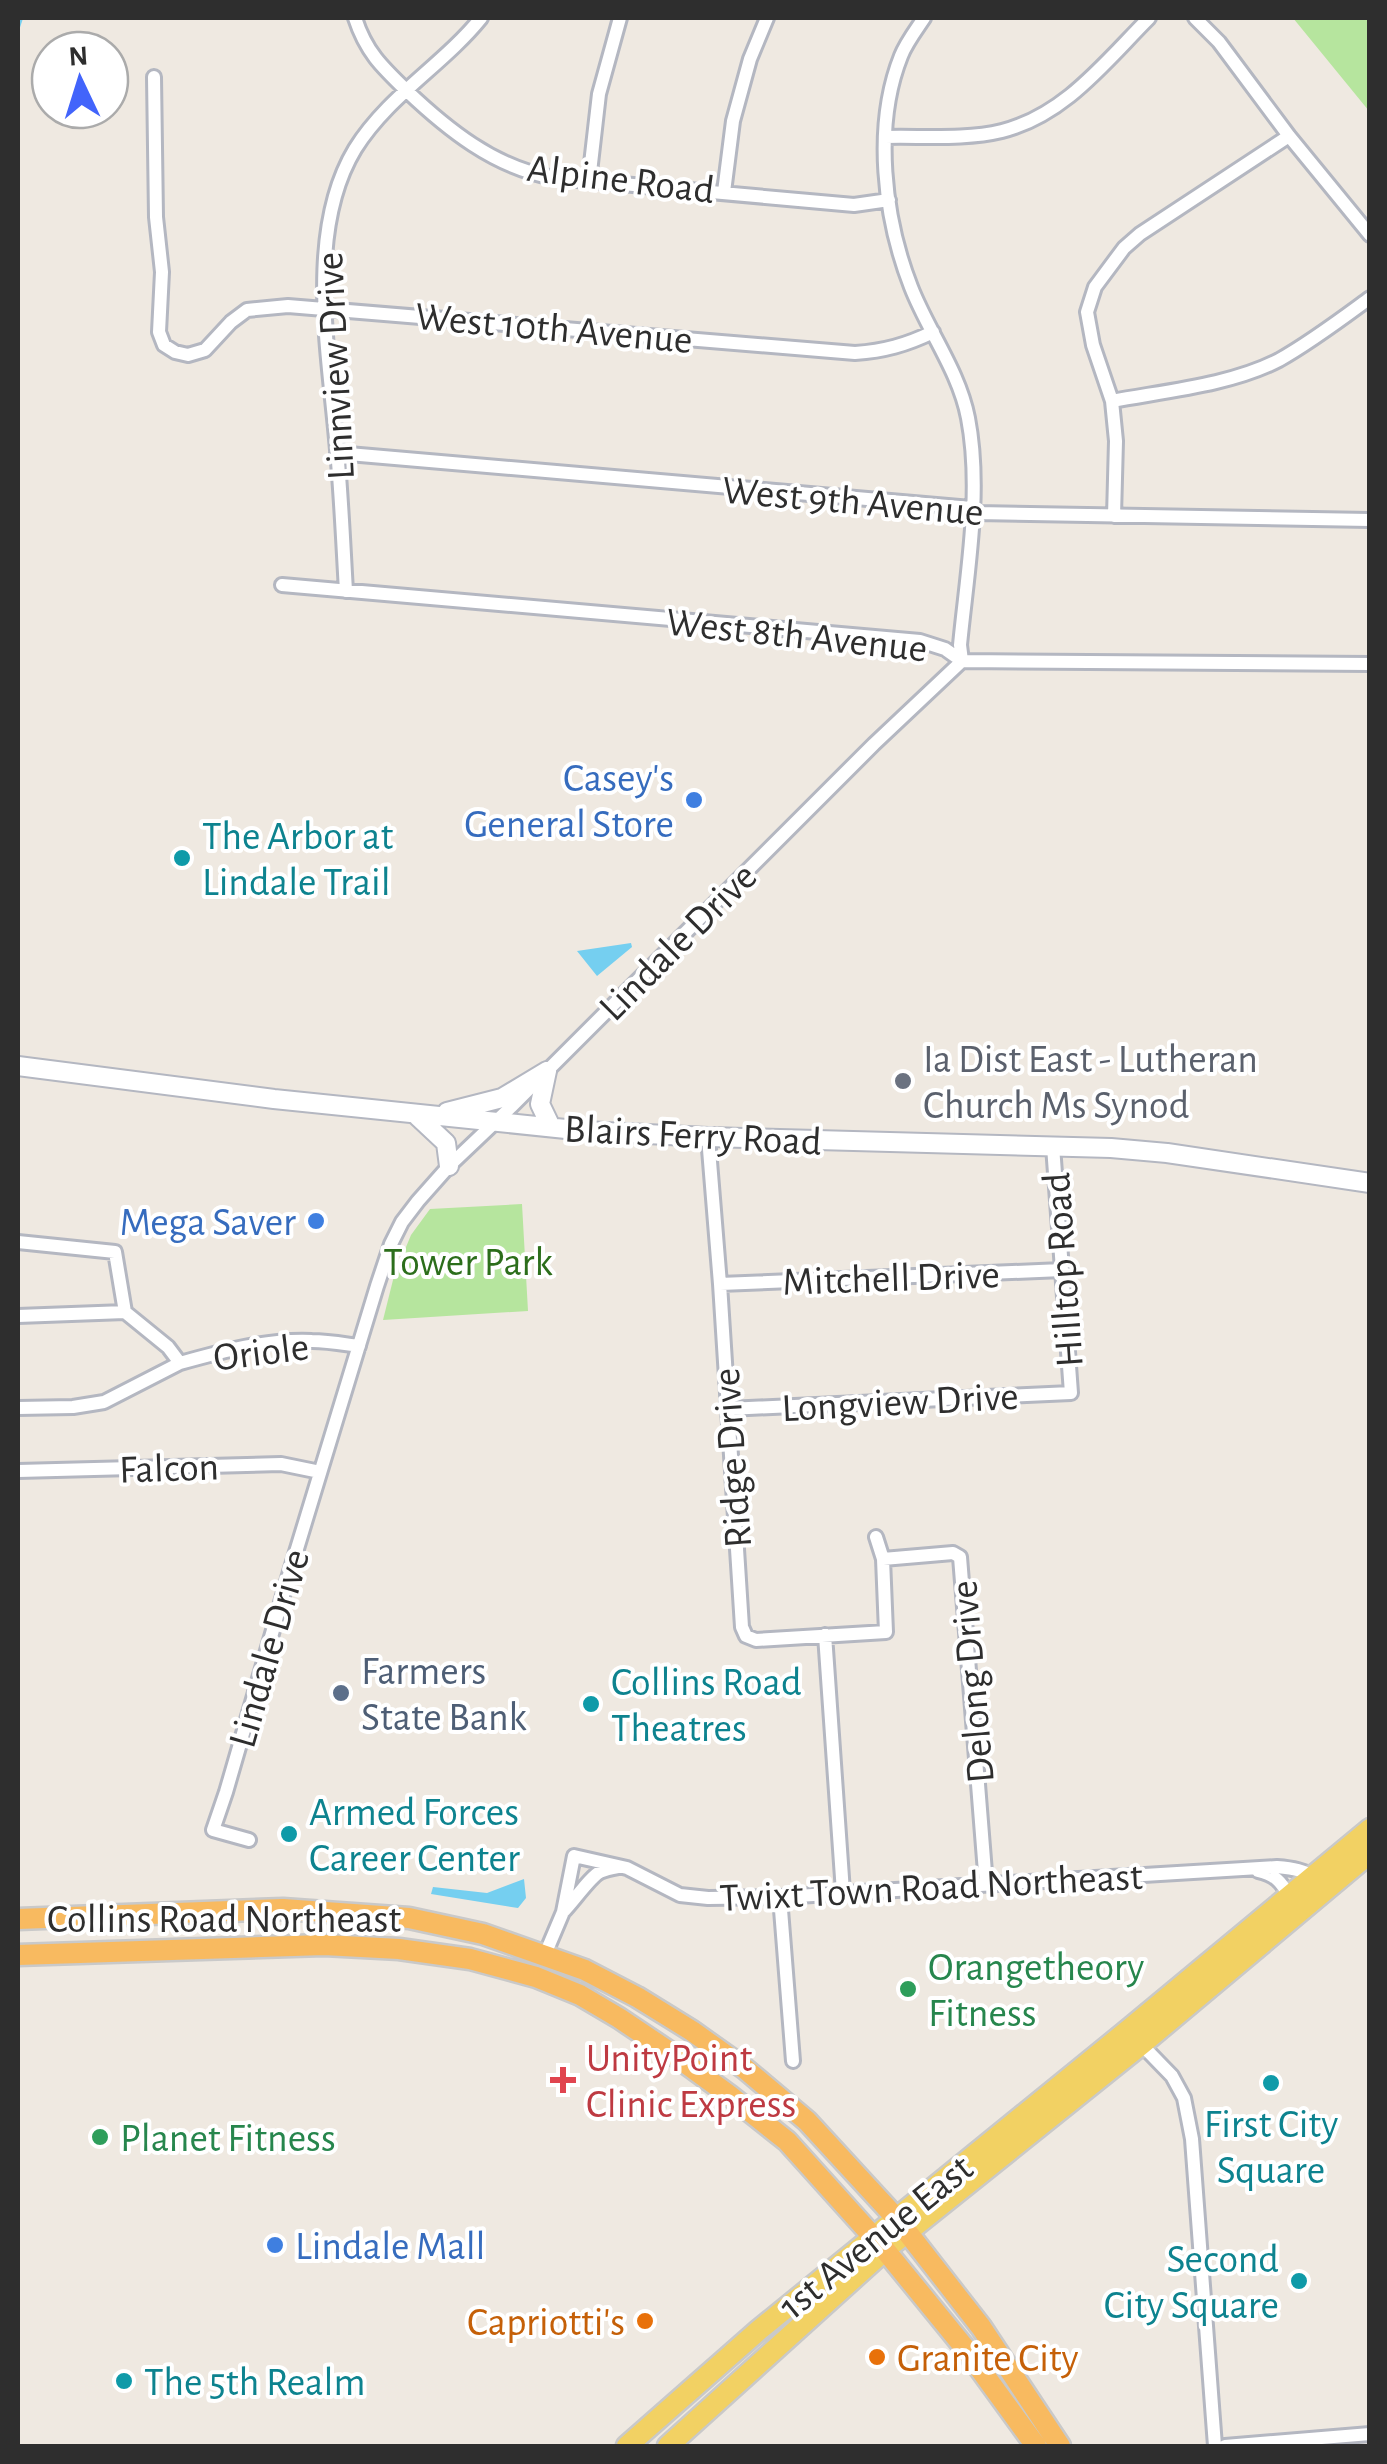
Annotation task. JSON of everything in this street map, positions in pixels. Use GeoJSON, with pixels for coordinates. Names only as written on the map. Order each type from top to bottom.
{"type":"FeatureCollection","features":[{"type":"Feature","properties":{"kind":"highway","name":"Collins Road Northeast"},"geometry":{"type":"LineString","coordinates":[[18,1919],[283,1909],[409,1918],[483,1934],[586,1970],[692,2031],[807,2121],[902,2226],[981,2327],[1060,2446]]}},
{"type":"Feature","properties":{"kind":"highway","name":"Collins Road Northeast"},"geometry":{"type":"LineString","coordinates":[[18,1954],[324,1945],[399,1949],[452,1956],[536,1977],[580,1995],[729,2095],[787,2141],[880,2244],[964,2347],[1036,2446]]}},
{"type":"Feature","properties":{"kind":"main road","name":"Blairs Ferry Road"},"geometry":{"type":"LineString","coordinates":[[18,1066],[274,1099],[552,1128],[1167,1153],[1370,1183]]}},
{"type":"Feature","properties":{"kind":"main road"},"geometry":{"type":"LineString","coordinates":[[449,1166],[446,1143],[423,1114],[502,1098],[548,1070]]}},
{"type":"Feature","properties":{"kind":"main road"},"geometry":{"type":"LineString","coordinates":[[548,1070],[540,1104],[552,1128]]}},
{"type":"Feature","properties":{"kind":"main road"},"geometry":{"type":"LineString","coordinates":[[1135,2037],[1319,1883],[1370,1829]]}},
{"type":"Feature","properties":{"kind":"main road"},"geometry":{"type":"LineString","coordinates":[[1135,2037],[1289,1896],[1370,1853]]}},
{"type":"Feature","properties":{"kind":"main road","name":"1st Avenue East"},"geometry":{"type":"LineString","coordinates":[[627,2446],[759,2330],[880,2244],[1135,2037]]}},
{"type":"Feature","properties":{"kind":"main road","name":"1st Avenue East"},"geometry":{"type":"LineString","coordinates":[[668,2446],[880,2244]]}},
{"type":"Feature","properties":{"kind":"street","name":"Alpine Road"},"geometry":{"type":"LineString","coordinates":[[356,18],[361,37],[377,64],[445,127],[511,165],[548,177],[589,182],[854,205],[890,200]]}},
{"type":"Feature","properties":{"kind":"street","name":"Linnview Drive"},"geometry":{"type":"LineString","coordinates":[[346,591],[324,308],[328,225],[340,176],[357,146],[405,89],[462,41],[481,18]]}},
{"type":"Feature","properties":{"kind":"street"},"geometry":{"type":"LineString","coordinates":[[589,182],[599,94],[620,18]]}},
{"type":"Feature","properties":{"kind":"street"},"geometry":{"type":"LineString","coordinates":[[724,192],[733,121],[766,18]]}},
{"type":"Feature","properties":{"kind":"street"},"geometry":{"type":"LineString","coordinates":[[924,18],[902,54],[890,91],[884,137],[885,170],[896,241],[911,287],[955,378],[968,416],[973,468],[962,661]]}},
{"type":"Feature","properties":{"kind":"street"},"geometry":{"type":"LineString","coordinates":[[884,137],[970,136],[1026,123],[1071,97],[1149,18]]}},
{"type":"Feature","properties":{"kind":"street"},"geometry":{"type":"LineString","coordinates":[[1195,18],[1219,42],[1370,235]]}},
{"type":"Feature","properties":{"kind":"street","name":"West 10th Avenue"},"geometry":{"type":"LineString","coordinates":[[154,77],[156,217],[162,272],[160,332],[164,345],[174,352],[188,355],[205,350],[247,310],[267,306],[855,353],[886,351],[933,332]]}},
{"type":"Feature","properties":{"kind":"street"},"geometry":{"type":"LineString","coordinates":[[1114,516],[1116,441],[1112,401],[1088,312],[1095,287],[1124,248],[1140,234],[1289,136]]}},
{"type":"Feature","properties":{"kind":"street"},"geometry":{"type":"LineString","coordinates":[[1112,401],[1238,376],[1276,362],[1370,298]]}},
{"type":"Feature","properties":{"kind":"street","name":"West 9th Avenue"},"geometry":{"type":"LineString","coordinates":[[337,453],[971,508],[978,513],[1370,520]]}},
{"type":"Feature","properties":{"kind":"street","name":"West 8th Avenue"},"geometry":{"type":"LineString","coordinates":[[282,586],[920,641],[962,661],[1370,664]]}},
{"type":"Feature","properties":{"kind":"street","name":"Lindale Drive"},"geometry":{"type":"LineString","coordinates":[[249,1840],[213,1830],[320,1472],[391,1244],[402,1222],[449,1166],[962,661]]}},
{"type":"Feature","properties":{"kind":"street","name":"Ridge Drive"},"geometry":{"type":"LineString","coordinates":[[708,1137],[742,1627],[746,1636],[756,1640],[886,1632],[882,1559]]}},
{"type":"Feature","properties":{"kind":"street","name":"Hilltop Road"},"geometry":{"type":"LineString","coordinates":[[1054,1146],[1071,1394]]}},
{"type":"Feature","properties":{"kind":"street"},"geometry":{"type":"LineString","coordinates":[[18,1242],[114,1252],[125,1312],[18,1316]]}},
{"type":"Feature","properties":{"kind":"street","name":"Mitchell Drive"},"geometry":{"type":"LineString","coordinates":[[720,1284],[1062,1270]]}},
{"type":"Feature","properties":{"kind":"street","name":"Oriole"},"geometry":{"type":"LineString","coordinates":[[125,1312],[180,1363],[230,1349],[278,1342],[313,1340],[360,1346]]}},
{"type":"Feature","properties":{"kind":"street"},"geometry":{"type":"LineString","coordinates":[[18,1408],[104,1402],[180,1363]]}},
{"type":"Feature","properties":{"kind":"street","name":"Longview Drive"},"geometry":{"type":"LineString","coordinates":[[728,1409],[1071,1394]]}},
{"type":"Feature","properties":{"kind":"street","name":"Falcon"},"geometry":{"type":"LineString","coordinates":[[18,1471],[281,1464],[320,1472]]}},
{"type":"Feature","properties":{"kind":"street"},"geometry":{"type":"LineString","coordinates":[[876,1537],[882,1559]]}},
{"type":"Feature","properties":{"kind":"street","name":"Delong Drive"},"geometry":{"type":"LineString","coordinates":[[882,1559],[953,1554],[960,1557],[986,1885]]}},
{"type":"Feature","properties":{"kind":"street"},"geometry":{"type":"LineString","coordinates":[[826,1635],[843,1892]]}},
{"type":"Feature","properties":{"kind":"street","name":"Twixt Town Road Northeast"},"geometry":{"type":"LineString","coordinates":[[544,1956],[563,1912],[574,1856],[620,1866],[680,1895],[708,1898],[1277,1866],[1292,1868],[1319,1883]]}},
{"type":"Feature","properties":{"kind":"street","name":"Twixt Town Road Northeast"},"geometry":{"type":"LineString","coordinates":[[563,1912],[598,1872],[620,1866]]}},
{"type":"Feature","properties":{"kind":"street"},"geometry":{"type":"LineString","coordinates":[[1246,1869],[1272,1874],[1289,1896]]}},
{"type":"Feature","properties":{"kind":"street"},"geometry":{"type":"LineString","coordinates":[[780,1896],[793,2061]]}},
{"type":"Feature","properties":{"kind":"street"},"geometry":{"type":"LineString","coordinates":[[1135,2037],[1172,2076],[1184,2098],[1192,2139],[1215,2446]]}},
{"type":"Feature","properties":{"kind":"street"},"geometry":{"type":"LineString","coordinates":[[1225,2446],[1370,2434]]}},
{"type":"Feature","properties":{"kind":"green space"},"geometry":{"type":"Polygon","coordinates":[[[1293,18],[1369,18],[1369,111],[1293,18]]]}},
{"type":"Feature","properties":{"kind":"green space","name":"Tower Park"},"geometry":{"type":"Polygon","coordinates":[[[522,1204],[528,1311],[383,1320],[394,1276],[411,1235],[430,1209],[522,1204]]]}},
{"type":"Feature","properties":{"kind":"water"},"geometry":{"type":"Polygon","coordinates":[[[631,943],[632,947],[597,976],[577,951],[631,943]]]}},
{"type":"Feature","properties":{"kind":"water"},"geometry":{"type":"Polygon","coordinates":[[[524,1879],[526,1898],[518,1908],[431,1894],[433,1887],[487,1893],[524,1879]]]}},
{"type":"Feature","properties":{"kind":"waterway"},"geometry":{"type":"LineString","coordinates":[[18,27],[21,18]]}},
{"type":"Feature","properties":{"kind":"place","name":"Casey's General Store"},"geometry":{"type":"Point","coordinates":[694,800]}},
{"type":"Feature","properties":{"kind":"place","name":"The Arbor at Lindale Trail"},"geometry":{"type":"Point","coordinates":[182,858]}},
{"type":"Feature","properties":{"kind":"place","name":"Ia Dist East - Lutheran Church Ms Synod"},"geometry":{"type":"Point","coordinates":[903,1081]}},
{"type":"Feature","properties":{"kind":"place","name":"Mega Saver"},"geometry":{"type":"Point","coordinates":[316,1221]}},
{"type":"Feature","properties":{"kind":"place","name":"Farmers State Bank"},"geometry":{"type":"Point","coordinates":[341,1693]}},
{"type":"Feature","properties":{"kind":"place","name":"Collins Road Theatres"},"geometry":{"type":"Point","coordinates":[591,1704]}},
{"type":"Feature","properties":{"kind":"place","name":"Armed Forces Career Center"},"geometry":{"type":"Point","coordinates":[289,1834]}},
{"type":"Feature","properties":{"kind":"place","name":"Orangetheory Fitness"},"geometry":{"type":"Point","coordinates":[908,1989]}},
{"type":"Feature","properties":{"kind":"place","name":"UnityPoint Clinic Express"},"geometry":{"type":"Point","coordinates":[563,2080]}},
{"type":"Feature","properties":{"kind":"place","name":"First City Square"},"geometry":{"type":"Point","coordinates":[1271,2083]}},
{"type":"Feature","properties":{"kind":"place","name":"Planet Fitness"},"geometry":{"type":"Point","coordinates":[100,2137]}},
{"type":"Feature","properties":{"kind":"place","name":"Lindale Mall"},"geometry":{"type":"Point","coordinates":[275,2245]}},
{"type":"Feature","properties":{"kind":"place","name":"Second City Square"},"geometry":{"type":"Point","coordinates":[1299,2281]}},
{"type":"Feature","properties":{"kind":"place","name":"Capriotti's"},"geometry":{"type":"Point","coordinates":[645,2321]}},
{"type":"Feature","properties":{"kind":"place","name":"Granite City"},"geometry":{"type":"Point","coordinates":[877,2357]}},
{"type":"Feature","properties":{"kind":"place","name":"The 5th Realm"},"geometry":{"type":"Point","coordinates":[124,2381]}}]}
